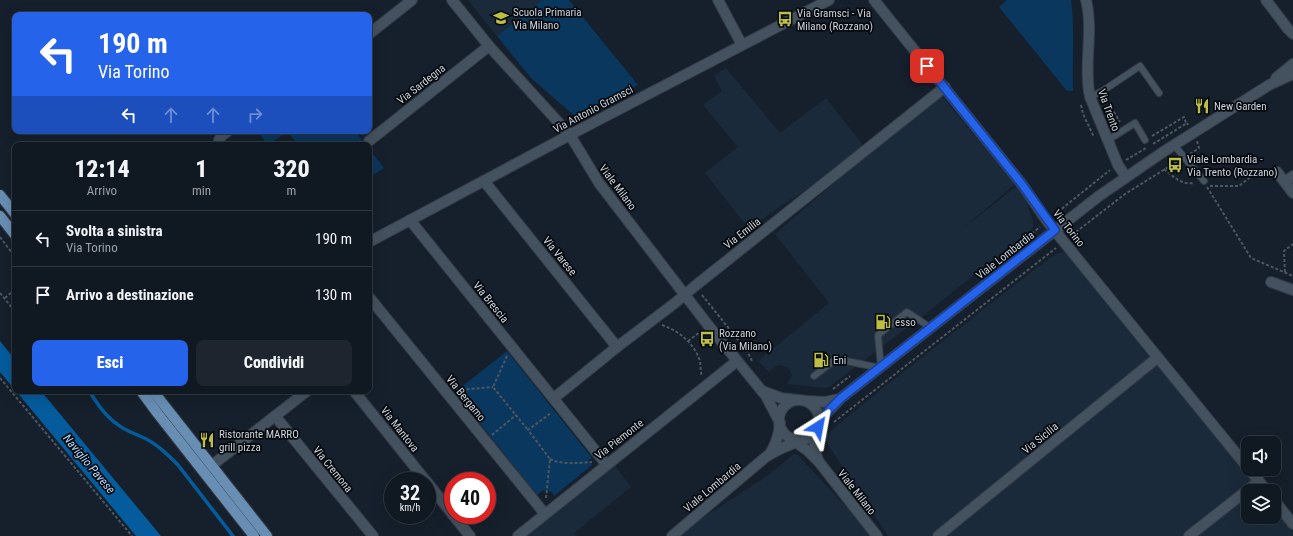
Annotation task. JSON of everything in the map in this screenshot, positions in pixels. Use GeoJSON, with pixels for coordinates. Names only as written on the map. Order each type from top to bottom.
{"type":"FeatureCollection","features":[{"type":"Feature","properties":{"kind":"main road"},"geometry":{"type":"LineString","coordinates":[[0,195],[12,210]]}},
{"type":"Feature","properties":{"kind":"main road"},"geometry":{"type":"LineString","coordinates":[[0,216],[12,231]]}},
{"type":"Feature","properties":{"kind":"main road"},"geometry":{"type":"LineString","coordinates":[[143,394],[254,536]]}},
{"type":"Feature","properties":{"kind":"main road"},"geometry":{"type":"LineString","coordinates":[[156,394],[267,536]]}},
{"type":"Feature","properties":{"kind":"street"},"geometry":{"type":"LineString","coordinates":[[372,32],[412,0]]}},
{"type":"Feature","properties":{"kind":"street","name":"Viale Milano"},"geometry":{"type":"LineString","coordinates":[[452,0],[489,46],[570,135],[599,183],[708,325],[762,391],[770,402],[780,423]]}},
{"type":"Feature","properties":{"kind":"street"},"geometry":{"type":"LineString","coordinates":[[718,0],[742,45]]}},
{"type":"Feature","properties":{"kind":"street","name":"Via Antonio Gramsci"},"geometry":{"type":"LineString","coordinates":[[372,240],[570,135],[830,0]]}},
{"type":"Feature","properties":{"kind":"street","name":"Via Torino"},"geometry":{"type":"LineString","coordinates":[[874,0],[1021,183],[1047,221],[1241,460]]}},
{"type":"Feature","properties":{"kind":"street","name":"Via Trento"},"geometry":{"type":"LineString","coordinates":[[1086,0],[1090,20],[1087,68],[1090,97],[1118,165],[1126,177]]}},
{"type":"Feature","properties":{"kind":"street"},"geometry":{"type":"LineString","coordinates":[[1266,0],[1293,34]]}},
{"type":"Feature","properties":{"kind":"street"},"geometry":{"type":"LineString","coordinates":[[1275,12],[1293,22]]}},
{"type":"Feature","properties":{"kind":"street","name":"Via Sardegna"},"geometry":{"type":"LineString","coordinates":[[369,141],[489,46]]}},
{"type":"Feature","properties":{"kind":"street","name":"Viale Lombardia"},"geometry":{"type":"LineString","coordinates":[[1269,85],[1293,64]]}},
{"type":"Feature","properties":{"kind":"street","name":"Viale Lombardia"},"geometry":{"type":"LineString","coordinates":[[818,428],[829,410],[841,398],[1086,205],[1174,145],[1269,85],[1293,74]]}},
{"type":"Feature","properties":{"kind":"street","name":"Via Emilia"},"geometry":{"type":"LineString","coordinates":[[557,402],[617,347],[675,303],[684,294],[945,87]]}},
{"type":"Feature","properties":{"kind":"street"},"geometry":{"type":"LineString","coordinates":[[1277,172],[1289,179],[1293,193]]}},
{"type":"Feature","properties":{"kind":"street","name":"Via Varese"},"geometry":{"type":"LineString","coordinates":[[484,181],[617,347]]}},
{"type":"Feature","properties":{"kind":"street","name":"Via Brescia"},"geometry":{"type":"LineString","coordinates":[[410,220],[603,461]]}},
{"type":"Feature","properties":{"kind":"street"},"geometry":{"type":"LineString","coordinates":[[1271,282],[1293,290]]}},
{"type":"Feature","properties":{"kind":"street","name":"Via Bergamo"},"geometry":{"type":"LineString","coordinates":[[372,301],[545,514]]}},
{"type":"Feature","properties":{"kind":"street","name":"Via Sicilia"},"geometry":{"type":"LineString","coordinates":[[938,536],[1157,358]]}},
{"type":"Feature","properties":{"kind":"street","name":"Via Piemonte"},"geometry":{"type":"LineString","coordinates":[[518,536],[545,514],[603,461],[737,361]]}},
{"type":"Feature","properties":{"kind":"street"},"geometry":{"type":"LineString","coordinates":[[762,391],[777,397],[811,404],[817,411],[819,419],[814,441],[814,449],[819,462]]}},
{"type":"Feature","properties":{"kind":"street"},"geometry":{"type":"LineString","coordinates":[[211,466],[303,394]]}},
{"type":"Feature","properties":{"kind":"street","name":"Via Mantova"},"geometry":{"type":"LineString","coordinates":[[356,394],[418,472]]}},
{"type":"Feature","properties":{"kind":"street","name":"Viale Lombardia"},"geometry":{"type":"LineString","coordinates":[[801,401],[825,402],[841,398]]}},
{"type":"Feature","properties":{"kind":"street"},"geometry":{"type":"LineString","coordinates":[[801,401],[790,403],[785,407],[781,413],[780,423],[784,432],[796,440],[819,462]]}},
{"type":"Feature","properties":{"kind":"street","name":"Via Cremona"},"geometry":{"type":"LineString","coordinates":[[275,416],[373,536]]}},
{"type":"Feature","properties":{"kind":"street","name":"Viale Lombardia"},"geometry":{"type":"LineString","coordinates":[[767,456],[776,443],[780,423]]}},
{"type":"Feature","properties":{"kind":"street"},"geometry":{"type":"LineString","coordinates":[[796,440],[812,436],[818,428]]}},
{"type":"Feature","properties":{"kind":"street","name":"Viale Lombardia"},"geometry":{"type":"LineString","coordinates":[[672,536],[767,456],[796,440]]}},
{"type":"Feature","properties":{"kind":"street","name":"Viale Milano"},"geometry":{"type":"LineString","coordinates":[[819,462],[877,536]]}},
{"type":"Feature","properties":{"kind":"street","name":"Via Torino"},"geometry":{"type":"LineString","coordinates":[[1255,476],[1261,484]]}},
{"type":"Feature","properties":{"kind":"street"},"geometry":{"type":"LineString","coordinates":[[1189,536],[1259,481]]}},
{"type":"Feature","properties":{"kind":"street","name":"Via Mantova"},"geometry":{"type":"LineString","coordinates":[[436,494],[444,504]]}},
{"type":"Feature","properties":{"kind":"street"},"geometry":{"type":"LineString","coordinates":[[1281,509],[1293,524]]}},
{"type":"Feature","properties":{"kind":"street","name":"Via Mantova"},"geometry":{"type":"LineString","coordinates":[[460,524],[470,536]]}},
{"type":"Feature","properties":{"kind":"lane"},"geometry":{"type":"LineString","coordinates":[[1090,97],[1101,92],[1140,66],[1159,93]]}},
{"type":"Feature","properties":{"kind":"lane"},"geometry":{"type":"LineString","coordinates":[[1108,140],[1136,123],[1145,140]]}},
{"type":"Feature","properties":{"kind":"lane"},"geometry":{"type":"LineString","coordinates":[[1174,145],[1204,181]]}},
{"type":"Feature","properties":{"kind":"lane"},"geometry":{"type":"LineString","coordinates":[[814,376],[836,359],[881,368],[878,335],[908,312],[931,328]]}},
{"type":"Feature","properties":{"kind":"path"},"geometry":{"type":"LineString","coordinates":[[1106,99],[1125,130]]}},
{"type":"Feature","properties":{"kind":"path"},"geometry":{"type":"LineString","coordinates":[[1145,140],[1184,117],[1189,127]]}},
{"type":"Feature","properties":{"kind":"path"},"geometry":{"type":"LineString","coordinates":[[988,268],[1118,165],[1186,123]]}},
{"type":"Feature","properties":{"kind":"path"},"geometry":{"type":"LineString","coordinates":[[833,422],[1126,194],[1199,148],[1197,140]]}},
{"type":"Feature","properties":{"kind":"path"},"geometry":{"type":"LineString","coordinates":[[1164,169],[1179,181],[1188,184],[1204,181]]}},
{"type":"Feature","properties":{"kind":"path"},"geometry":{"type":"LineString","coordinates":[[1277,172],[1258,171],[1239,186],[1207,186],[1251,258],[1293,276]]}},
{"type":"Feature","properties":{"kind":"path"},"geometry":{"type":"LineString","coordinates":[[0,237],[12,253]]}},
{"type":"Feature","properties":{"kind":"path"},"geometry":{"type":"LineString","coordinates":[[1285,272],[1284,251],[1293,244]]}},
{"type":"Feature","properties":{"kind":"path"},"geometry":{"type":"LineString","coordinates":[[4,298],[12,291]]}},
{"type":"Feature","properties":{"kind":"path"},"geometry":{"type":"LineString","coordinates":[[0,293],[12,308]]}},
{"type":"Feature","properties":{"kind":"path"},"geometry":{"type":"LineString","coordinates":[[702,295],[747,350],[753,364]]}},
{"type":"Feature","properties":{"kind":"path"},"geometry":{"type":"LineString","coordinates":[[652,321],[679,333],[688,341],[700,361],[701,375],[708,384]]}},
{"type":"Feature","properties":{"kind":"path"},"geometry":{"type":"LineString","coordinates":[[688,341],[708,325]]}},
{"type":"Feature","properties":{"kind":"path"},"geometry":{"type":"LineString","coordinates":[[493,387],[508,353],[513,348]]}},
{"type":"Feature","properties":{"kind":"path"},"geometry":{"type":"LineString","coordinates":[[829,391],[866,365]]}},
{"type":"Feature","properties":{"kind":"path"},"geometry":{"type":"LineString","coordinates":[[0,378],[12,392]]}},
{"type":"Feature","properties":{"kind":"path"},"geometry":{"type":"LineString","coordinates":[[453,384],[458,390],[493,387]]}},
{"type":"Feature","properties":{"kind":"path"},"geometry":{"type":"LineString","coordinates":[[493,387],[550,459],[556,462],[603,461]]}},
{"type":"Feature","properties":{"kind":"path"},"geometry":{"type":"LineString","coordinates":[[13,394],[132,536]]}},
{"type":"Feature","properties":{"kind":"path"},"geometry":{"type":"LineString","coordinates":[[528,430],[557,402]]}},
{"type":"Feature","properties":{"kind":"path"},"geometry":{"type":"LineString","coordinates":[[485,441],[516,415]]}},
{"type":"Feature","properties":{"kind":"path"},"geometry":{"type":"LineString","coordinates":[[537,505],[546,498],[550,459]]}},
{"type":"Feature","properties":{"kind":"shaded area","name":"Scuola Primaria Via Milano"},"geometry":{"type":"Polygon","coordinates":[[[468,0],[542,0],[497,36],[468,0]]]}},
{"type":"Feature","properties":{"kind":"shaded area"},"geometry":{"type":"Polygon","coordinates":[[[542,0],[569,0],[638,85],[577,118],[531,78],[497,36],[542,0]]]}},
{"type":"Feature","properties":{"kind":"shaded area"},"geometry":{"type":"Polygon","coordinates":[[[1007,0],[1071,0],[1073,34],[1073,91],[1067,91],[999,7],[1007,0]]]}},
{"type":"Feature","properties":{"kind":"shaded area"},"geometry":{"type":"Polygon","coordinates":[[[726,68],[780,133],[826,98],[867,150],[772,212],[749,229],[705,173],[738,147],[703,105],[722,91],[714,75],[726,68]]]}},
{"type":"Feature","properties":{"kind":"shaded area"},"geometry":{"type":"Polygon","coordinates":[[[941,95],[1015,184],[962,229],[1021,183],[1034,225],[1032,229],[929,311],[829,387],[825,388],[787,384],[792,375],[789,368],[780,365],[774,367],[769,372],[758,361],[829,303],[775,234],[870,152],[941,95]]]}},
{"type":"Feature","properties":{"kind":"shaded area"},"geometry":{"type":"Polygon","coordinates":[[[260,134],[284,134],[272,142],[265,142],[260,134]]]}},
{"type":"Feature","properties":{"kind":"shaded area"},"geometry":{"type":"Polygon","coordinates":[[[289,134],[357,134],[364,142],[296,142],[289,134]]]}},
{"type":"Feature","properties":{"kind":"shaded area"},"geometry":{"type":"Polygon","coordinates":[[[372,153],[384,168],[372,175],[372,153]]]}},
{"type":"Feature","properties":{"kind":"shaded area"},"geometry":{"type":"Polygon","coordinates":[[[1067,251],[1241,466],[1241,476],[1249,476],[1255,484],[1241,484],[1241,524],[1281,524],[1281,517],[1293,533],[1293,536],[888,536],[823,437],[883,388],[1056,254],[1067,251]]]}},
{"type":"Feature","properties":{"kind":"shaded area"},"geometry":{"type":"Polygon","coordinates":[[[507,351],[592,458],[588,461],[592,465],[554,496],[552,492],[543,490],[537,495],[455,392],[507,351]]]}},
{"type":"Feature","properties":{"kind":"shaded area"},"geometry":{"type":"Polygon","coordinates":[[[794,454],[798,455],[873,536],[674,536],[763,479],[794,454]]]}},
{"type":"Feature","properties":{"kind":"shaded area"},"geometry":{"type":"Polygon","coordinates":[[[614,465],[631,487],[574,533],[576,536],[525,536],[614,465]]]}},
{"type":"Feature","properties":{"kind":"water"},"geometry":{"type":"Polygon","coordinates":[[[0,341],[12,356],[12,386],[0,372],[0,341]]]}},
{"type":"Feature","properties":{"kind":"water","name":"Naviglio Pavese"},"geometry":{"type":"Polygon","coordinates":[[[18,394],[43,394],[161,536],[136,536],[18,394]]]}},
{"type":"Feature","properties":{"kind":"waterway"},"geometry":{"type":"LineString","coordinates":[[91,394],[113,421],[126,430],[152,442],[178,465],[233,536]]}},
{"type":"Feature","properties":{"kind":"place","name":"Scuola Primaria Via Milano"},"geometry":{"type":"Point","coordinates":[501,18]}},
{"type":"Feature","properties":{"kind":"place","name":"Via Gramsci - Via Milano (Rozzano)"},"geometry":{"type":"Point","coordinates":[785,19]}},
{"type":"Feature","properties":{"kind":"place","name":"New Garden"},"geometry":{"type":"Point","coordinates":[1202,106]}},
{"type":"Feature","properties":{"kind":"place","name":"Viale Lombardia - Via Trento (Rozzano)"},"geometry":{"type":"Point","coordinates":[1175,165]}},
{"type":"Feature","properties":{"kind":"place","name":"esso"},"geometry":{"type":"Point","coordinates":[883,322]}},
{"type":"Feature","properties":{"kind":"place","name":"Rozzano (Via Milano)"},"geometry":{"type":"Point","coordinates":[707,339]}},
{"type":"Feature","properties":{"kind":"place","name":"Eni"},"geometry":{"type":"Point","coordinates":[821,360]}},
{"type":"Feature","properties":{"kind":"place","name":"Ristorante MARRO grill pizza"},"geometry":{"type":"Point","coordinates":[207,440]}},
{"type":"Feature","properties":{"kind":"route"},"geometry":{"type":"LineString","coordinates":[[818,427],[829,410],[841,398],[1055,230],[1047,221],[1021,183],[927,66]]}}]}
